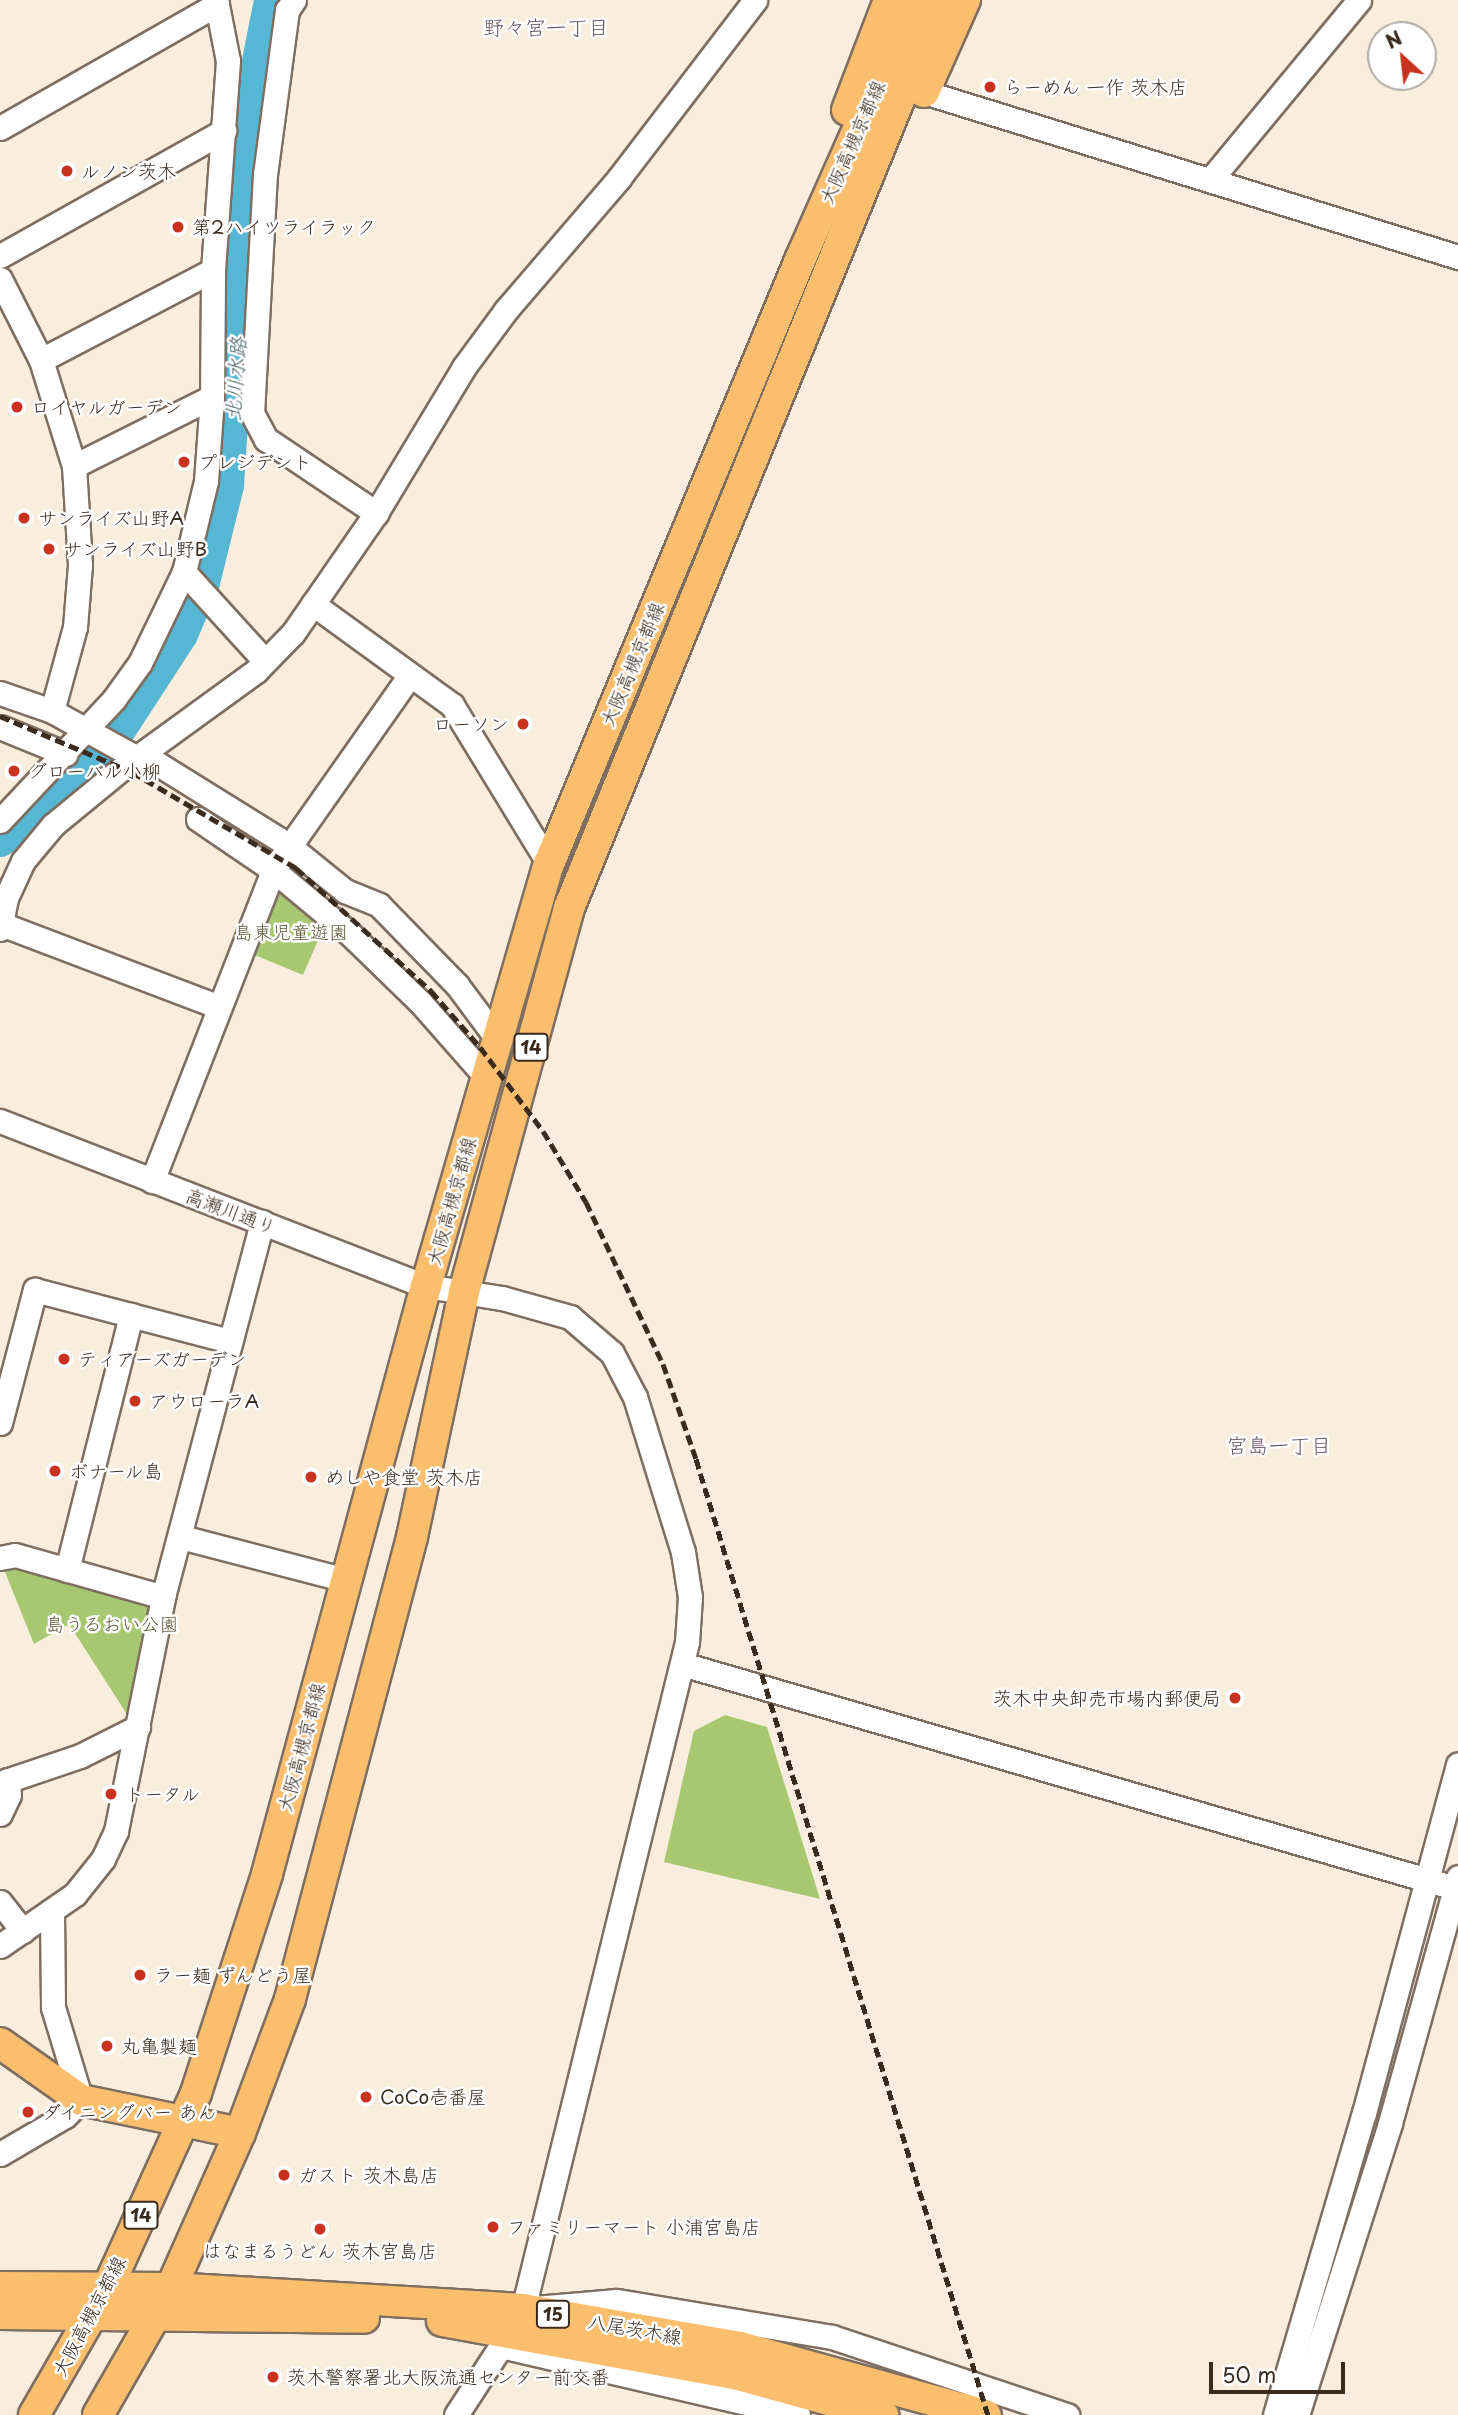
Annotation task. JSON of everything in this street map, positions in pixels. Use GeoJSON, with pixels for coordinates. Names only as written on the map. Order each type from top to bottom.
{"type":"FeatureCollection","features":[{"type":"Feature","properties":{"kind":"main road"},"geometry":{"type":"LineString","coordinates":[[800,260],[855,86],[889,0]]}},
{"type":"Feature","properties":{"kind":"main road","name":"大阪高槻京都線"},"geometry":{"type":"LineString","coordinates":[[34,2415],[109,2285],[185,2118],[267,1874],[426,1286],[549,864],[800,260],[915,0]]}},
{"type":"Feature","properties":{"kind":"main road","name":"大阪高槻京都線"},"geometry":{"type":"LineString","coordinates":[[98,2415],[171,2288],[240,2133],[290,1999],[412,1537],[464,1292],[569,908],[940,0]]}},
{"type":"Feature","properties":{"kind":"main road"},"geometry":{"type":"LineString","coordinates":[[829,275],[854,248],[965,0]]}},
{"type":"Feature","properties":{"kind":"main road"},"geometry":{"type":"LineString","coordinates":[[0,2043],[81,2099],[185,2118],[240,2133]]}},
{"type":"Feature","properties":{"kind":"main road","name":"八尾茨木線"},"geometry":{"type":"LineString","coordinates":[[0,2287],[109,2285],[523,2309],[740,2347],[986,2415]]}},
{"type":"Feature","properties":{"kind":"main road","name":"八尾茨木線"},"geometry":{"type":"LineString","coordinates":[[0,2314],[95,2312],[435,2319],[735,2374],[883,2415]]}},
{"type":"Feature","properties":{"kind":"main road"},"geometry":{"type":"LineString","coordinates":[[435,2319],[501,2346]]}},
{"type":"Feature","properties":{"kind":"main road"},"geometry":{"type":"LineString","coordinates":[[550,2356],[634,2354]]}},
{"type":"Feature","properties":{"kind":"street"},"geometry":{"type":"LineString","coordinates":[[294,0],[287,10],[265,174],[252,413],[266,439],[376,513]]}},
{"type":"Feature","properties":{"kind":"street"},"geometry":{"type":"LineString","coordinates":[[219,1007],[1,927],[6,898],[23,861],[53,825],[265,661],[313,604],[376,513],[415,444],[499,320],[619,178],[755,0]]}},
{"type":"Feature","properties":{"kind":"street"},"geometry":{"type":"LineString","coordinates":[[1211,179],[1359,0]]}},
{"type":"Feature","properties":{"kind":"street"},"geometry":{"type":"LineString","coordinates":[[0,128],[216,2],[228,61],[213,270],[212,397],[206,481],[194,582],[140,663],[88,731],[0,821]]}},
{"type":"Feature","properties":{"kind":"street"},"geometry":{"type":"LineString","coordinates":[[924,92],[1458,257]]}},
{"type":"Feature","properties":{"kind":"street"},"geometry":{"type":"LineString","coordinates":[[0,256],[224,131]]}},
{"type":"Feature","properties":{"kind":"street"},"geometry":{"type":"LineString","coordinates":[[41,360],[213,270]]}},
{"type":"Feature","properties":{"kind":"street"},"geometry":{"type":"LineString","coordinates":[[0,279],[41,360],[74,466],[79,578],[75,627],[52,711]]}},
{"type":"Feature","properties":{"kind":"street"},"geometry":{"type":"LineString","coordinates":[[74,466],[212,397]]}},
{"type":"Feature","properties":{"kind":"street"},"geometry":{"type":"LineString","coordinates":[[194,582],[265,661]]}},
{"type":"Feature","properties":{"kind":"street"},"geometry":{"type":"LineString","coordinates":[[313,604],[452,705],[549,864]]}},
{"type":"Feature","properties":{"kind":"street"},"geometry":{"type":"LineString","coordinates":[[152,1181],[273,870],[410,675]]}},
{"type":"Feature","properties":{"kind":"street"},"geometry":{"type":"LineString","coordinates":[[0,693],[52,711],[137,758],[193,784],[288,845],[345,891],[379,905],[457,985],[498,1040]]}},
{"type":"Feature","properties":{"kind":"street"},"geometry":{"type":"LineString","coordinates":[[0,727],[66,754]]}},
{"type":"Feature","properties":{"kind":"street"},"geometry":{"type":"LineString","coordinates":[[198,819],[273,870],[386,968],[487,1078]]}},
{"type":"Feature","properties":{"kind":"street","name":"高瀬川通り"},"geometry":{"type":"LineString","coordinates":[[0,1121],[426,1286],[464,1292],[570,1317],[612,1353],[625,1374],[685,1563],[689,1619],[682,1664],[523,2309]]}},
{"type":"Feature","properties":{"kind":"street"},"geometry":{"type":"LineString","coordinates":[[0,1946],[52,1913],[86,1883],[110,1845],[138,1727],[163,1597],[262,1222]]}},
{"type":"Feature","properties":{"kind":"street"},"geometry":{"type":"LineString","coordinates":[[1,1418],[35,1290],[230,1340]]}},
{"type":"Feature","properties":{"kind":"street"},"geometry":{"type":"LineString","coordinates":[[67,1570],[131,1315]]}},
{"type":"Feature","properties":{"kind":"street"},"geometry":{"type":"LineString","coordinates":[[181,1537],[346,1580]]}},
{"type":"Feature","properties":{"kind":"street"},"geometry":{"type":"LineString","coordinates":[[0,1558],[15,1555],[163,1597]]}},
{"type":"Feature","properties":{"kind":"street"},"geometry":{"type":"LineString","coordinates":[[682,1664],[1424,1880],[1456,1883],[1390,2123],[1297,2415]]}},
{"type":"Feature","properties":{"kind":"street"},"geometry":{"type":"LineString","coordinates":[[0,1814],[9,1795],[4,1781],[80,1756],[138,1727]]}},
{"type":"Feature","properties":{"kind":"street"},"geometry":{"type":"LineString","coordinates":[[1275,2415],[1364,2113],[1424,1880],[1458,1764]]}},
{"type":"Feature","properties":{"kind":"street"},"geometry":{"type":"LineString","coordinates":[[0,1902],[23,1931]]}},
{"type":"Feature","properties":{"kind":"street"},"geometry":{"type":"LineString","coordinates":[[0,2154],[65,2116],[81,2099],[53,2007],[52,1913]]}},
{"type":"Feature","properties":{"kind":"street"},"geometry":{"type":"LineString","coordinates":[[523,2309],[617,2301],[832,2337],[1068,2415]]}},
{"type":"Feature","properties":{"kind":"street"},"geometry":{"type":"LineString","coordinates":[[456,2415],[501,2346],[772,2412],[798,2415]]}},
{"type":"Feature","properties":{"kind":"green space","name":"島東児童遊園"},"geometry":{"type":"Polygon","coordinates":[[[287,892],[326,922],[303,975],[252,954],[273,897],[287,892]]]}},
{"type":"Feature","properties":{"kind":"green space","name":"島うるおい公園"},"geometry":{"type":"Polygon","coordinates":[[[1,1562],[145,1595],[152,1606],[130,1719],[69,1624],[34,1644],[1,1562]]]}},
{"type":"Feature","properties":{"kind":"green space"},"geometry":{"type":"Polygon","coordinates":[[[725,1715],[767,1727],[820,1899],[664,1862],[694,1731],[725,1715]]]}},
{"type":"Feature","properties":{"kind":"waterway","name":"北川水路"},"geometry":{"type":"LineString","coordinates":[[116,734],[181,634],[203,582],[227,485],[253,86],[270,0]]}},
{"type":"Feature","properties":{"kind":"waterway","name":"北川水路"},"geometry":{"type":"LineString","coordinates":[[0,840],[93,760]]}},
{"type":"Feature","properties":{"kind":"railway"},"geometry":{"type":"LineString","coordinates":[[0,716],[132,772],[296,868],[431,991],[480,1047],[543,1131],[586,1202],[663,1364],[696,1459],[988,2415]]}},
{"type":"Feature","properties":{"kind":"place","name":"らーめん 一作 茨木店"},"geometry":{"type":"Point","coordinates":[990,87]}},
{"type":"Feature","properties":{"kind":"place","name":"ルノン茨木"},"geometry":{"type":"Point","coordinates":[67,171]}},
{"type":"Feature","properties":{"kind":"place","name":"第2ハイツライラック"},"geometry":{"type":"Point","coordinates":[178,227]}},
{"type":"Feature","properties":{"kind":"place","name":"ロイヤルガーデン"},"geometry":{"type":"Point","coordinates":[17,407]}},
{"type":"Feature","properties":{"kind":"place","name":"プレジデント"},"geometry":{"type":"Point","coordinates":[184,462]}},
{"type":"Feature","properties":{"kind":"place","name":"サンライズ山野A"},"geometry":{"type":"Point","coordinates":[24,518]}},
{"type":"Feature","properties":{"kind":"place","name":"サンライズ山野B"},"geometry":{"type":"Point","coordinates":[49,549]}},
{"type":"Feature","properties":{"kind":"place","name":"ローソン"},"geometry":{"type":"Point","coordinates":[523,724]}},
{"type":"Feature","properties":{"kind":"place","name":"グローバル小柳"},"geometry":{"type":"Point","coordinates":[14,771]}},
{"type":"Feature","properties":{"kind":"place","name":"ティアーズガーデン"},"geometry":{"type":"Point","coordinates":[64,1359]}},
{"type":"Feature","properties":{"kind":"place","name":"アウローラA"},"geometry":{"type":"Point","coordinates":[135,1401]}},
{"type":"Feature","properties":{"kind":"place","name":"ボナール島"},"geometry":{"type":"Point","coordinates":[55,1471]}},
{"type":"Feature","properties":{"kind":"place","name":"めしや食堂 茨木店"},"geometry":{"type":"Point","coordinates":[311,1477]}},
{"type":"Feature","properties":{"kind":"place","name":"茨木中央卸売市場内郵便局"},"geometry":{"type":"Point","coordinates":[1235,1698]}},
{"type":"Feature","properties":{"kind":"place","name":"トータル"},"geometry":{"type":"Point","coordinates":[111,1794]}},
{"type":"Feature","properties":{"kind":"place","name":"ラー麺 ずんどう屋"},"geometry":{"type":"Point","coordinates":[140,1975]}},
{"type":"Feature","properties":{"kind":"place","name":"丸亀製麺"},"geometry":{"type":"Point","coordinates":[107,2046]}},
{"type":"Feature","properties":{"kind":"place","name":"CoCo壱番屋"},"geometry":{"type":"Point","coordinates":[366,2097]}},
{"type":"Feature","properties":{"kind":"place","name":"ダイニングバー あん"},"geometry":{"type":"Point","coordinates":[28,2112]}},
{"type":"Feature","properties":{"kind":"place","name":"ガスト 茨木島店"},"geometry":{"type":"Point","coordinates":[284,2175]}},
{"type":"Feature","properties":{"kind":"place","name":"ファミリーマート 小浦宮島店"},"geometry":{"type":"Point","coordinates":[493,2227]}},
{"type":"Feature","properties":{"kind":"place","name":"はなまるうどん 茨木宮島店"},"geometry":{"type":"Point","coordinates":[320,2229]}},
{"type":"Feature","properties":{"kind":"place","name":"茨木警察署北大阪流通センター前交番"},"geometry":{"type":"Point","coordinates":[273,2377]}},
{"type":"Feature","properties":{"kind":"district","name":"野々宮一丁目"},"geometry":{"type":"Point","coordinates":[546,26]}},
{"type":"Feature","properties":{"kind":"district","name":"宮島一丁目"},"geometry":{"type":"Point","coordinates":[1279,1444]}}]}
